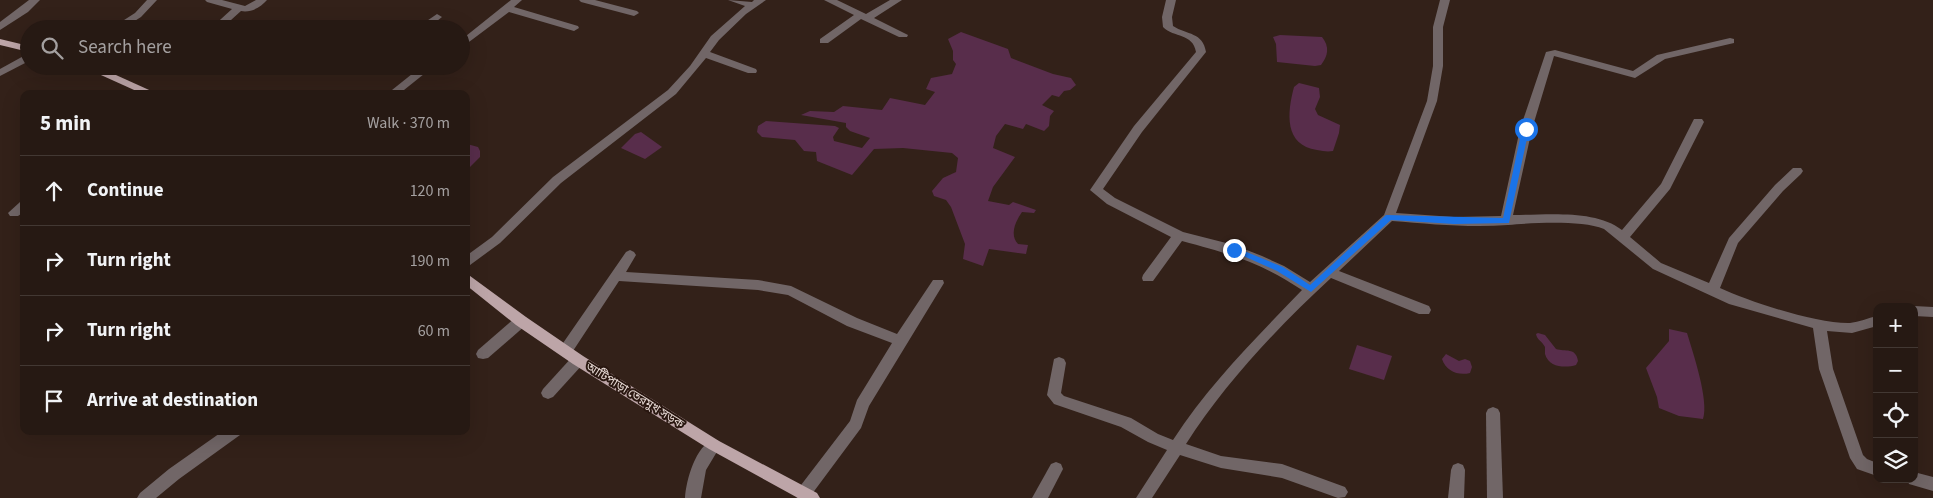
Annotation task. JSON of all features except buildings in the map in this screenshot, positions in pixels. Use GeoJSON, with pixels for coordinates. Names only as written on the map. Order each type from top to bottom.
{"type":"FeatureCollection","features":[{"type":"Feature","properties":{"kind":"main road"},"geometry":{"type":"LineString","coordinates":[[0,42],[20,46]]}},
{"type":"Feature","properties":{"kind":"main road"},"geometry":{"type":"LineString","coordinates":[[107,75],[143,90]]}},
{"type":"Feature","properties":{"kind":"main road","name":"আটিপাড়া তেরমুখ সড়ক"},"geometry":{"type":"LineString","coordinates":[[470,281],[521,321],[578,360],[714,445],[808,496]]}},
{"type":"Feature","properties":{"kind":"street"},"geometry":{"type":"LineString","coordinates":[[0,27],[25,10],[35,0]]}},
{"type":"Feature","properties":{"kind":"street"},"geometry":{"type":"LineString","coordinates":[[129,20],[138,15],[152,0]]}},
{"type":"Feature","properties":{"kind":"street"},"geometry":{"type":"LineString","coordinates":[[210,0],[250,8],[262,0]]}},
{"type":"Feature","properties":{"kind":"street"},"geometry":{"type":"LineString","coordinates":[[470,38],[516,0]]}},
{"type":"Feature","properties":{"kind":"street"},"geometry":{"type":"LineString","coordinates":[[584,0],[634,14]]}},
{"type":"Feature","properties":{"kind":"street"},"geometry":{"type":"LineString","coordinates":[[733,0],[757,2]]}},
{"type":"Feature","properties":{"kind":"street"},"geometry":{"type":"LineString","coordinates":[[830,0],[903,35]]}},
{"type":"Feature","properties":{"kind":"street"},"geometry":{"type":"LineString","coordinates":[[824,41],[897,0]]}},
{"type":"Feature","properties":{"kind":"street"},"geometry":{"type":"LineString","coordinates":[[1171,0],[1166,17],[1168,27],[1197,39],[1201,52],[1142,123],[1096,190],[1111,201],[1179,236],[1234,250],[1258,259],[1280,269],[1311,289]]}},
{"type":"Feature","properties":{"kind":"street"},"geometry":{"type":"LineString","coordinates":[[1144,498],[1196,417],[1249,354],[1311,289],[1389,217],[1432,101],[1438,66],[1438,27],[1445,0]]}},
{"type":"Feature","properties":{"kind":"street"},"geometry":{"type":"LineString","coordinates":[[470,261],[496,240],[557,180],[672,92],[694,68],[715,38],[757,2]]}},
{"type":"Feature","properties":{"kind":"street"},"geometry":{"type":"LineString","coordinates":[[225,20],[240,7]]}},
{"type":"Feature","properties":{"kind":"street"},"geometry":{"type":"LineString","coordinates":[[506,8],[574,28]]}},
{"type":"Feature","properties":{"kind":"street"},"geometry":{"type":"LineString","coordinates":[[433,20],[437,17]]}},
{"type":"Feature","properties":{"kind":"street"},"geometry":{"type":"LineString","coordinates":[[1506,221],[1526,129],[1550,54],[1555,53],[1635,75],[1661,57],[1730,41]]}},
{"type":"Feature","properties":{"kind":"street"},"geometry":{"type":"LineString","coordinates":[[703,53],[752,72]]}},
{"type":"Feature","properties":{"kind":"street"},"geometry":{"type":"LineString","coordinates":[[0,73],[20,61]]}},
{"type":"Feature","properties":{"kind":"street"},"geometry":{"type":"LineString","coordinates":[[397,90],[415,75]]}},
{"type":"Feature","properties":{"kind":"street"},"geometry":{"type":"LineString","coordinates":[[1623,237],[1666,186],[1698,122]]}},
{"type":"Feature","properties":{"kind":"street"},"geometry":{"type":"LineString","coordinates":[[1712,291],[1733,240],[1779,188],[1797,171]]}},
{"type":"Feature","properties":{"kind":"street"},"geometry":{"type":"LineString","coordinates":[[1389,217],[1454,221],[1589,220],[1608,226],[1657,266],[1734,300],[1819,325],[1845,329],[1873,322]]}},
{"type":"Feature","properties":{"kind":"street"},"geometry":{"type":"LineString","coordinates":[[1148,278],[1179,236]]}},
{"type":"Feature","properties":{"kind":"street"},"geometry":{"type":"LineString","coordinates":[[566,350],[630,254]]}},
{"type":"Feature","properties":{"kind":"street"},"geometry":{"type":"LineString","coordinates":[[1329,272],[1424,310]]}},
{"type":"Feature","properties":{"kind":"street"},"geometry":{"type":"LineString","coordinates":[[616,276],[758,285],[791,291],[852,322],[900,340]]}},
{"type":"Feature","properties":{"kind":"street"},"geometry":{"type":"LineString","coordinates":[[808,496],[856,424],[862,404],[900,340],[938,283]]}},
{"type":"Feature","properties":{"kind":"street"},"geometry":{"type":"LineString","coordinates":[[1918,311],[1933,312]]}},
{"type":"Feature","properties":{"kind":"street"},"geometry":{"type":"LineString","coordinates":[[483,354],[521,321]]}},
{"type":"Feature","properties":{"kind":"street"},"geometry":{"type":"LineString","coordinates":[[1819,325],[1826,369],[1857,458],[1862,464],[1873,468]]}},
{"type":"Feature","properties":{"kind":"street"},"geometry":{"type":"LineString","coordinates":[[548,393],[578,360]]}},
{"type":"Feature","properties":{"kind":"street"},"geometry":{"type":"LineString","coordinates":[[1060,363],[1054,395],[1059,400],[1126,422],[1153,438],[1175,447],[1221,462],[1282,471],[1340,492]]}},
{"type":"Feature","properties":{"kind":"street"},"geometry":{"type":"LineString","coordinates":[[1493,413],[1495,498]]}},
{"type":"Feature","properties":{"kind":"street"},"geometry":{"type":"LineString","coordinates":[[145,498],[174,474],[229,435]]}},
{"type":"Feature","properties":{"kind":"street"},"geometry":{"type":"LineString","coordinates":[[693,498],[693,483],[708,452],[714,445]]}},
{"type":"Feature","properties":{"kind":"street"},"geometry":{"type":"LineString","coordinates":[[1040,498],[1056,469]]}},
{"type":"Feature","properties":{"kind":"street"},"geometry":{"type":"LineString","coordinates":[[1456,498],[1458,470]]}},
{"type":"Feature","properties":{"kind":"street"},"geometry":{"type":"LineString","coordinates":[[1918,480],[1933,484]]}},
{"type":"Feature","properties":{"kind":"shaded area"},"geometry":{"type":"Polygon","coordinates":[[[961,32],[1008,49],[1011,58],[1053,74],[1071,78],[1076,85],[1070,90],[1064,91],[1059,97],[1052,95],[1042,105],[1054,111],[1050,116],[1049,126],[1044,131],[1026,124],[1023,129],[1005,124],[996,136],[993,148],[1015,157],[993,187],[988,201],[1009,205],[1013,202],[1036,210],[1034,213],[1022,212],[1014,228],[1015,240],[1018,244],[1028,245],[1026,254],[989,249],[983,266],[963,259],[965,244],[951,207],[946,200],[934,196],[932,191],[943,178],[956,172],[958,158],[952,153],[903,148],[874,149],[852,175],[817,161],[816,152],[804,151],[795,140],[762,137],[757,132],[758,126],[766,121],[835,126],[839,128],[833,137],[834,141],[862,148],[870,138],[850,131],[846,127],[846,123],[801,115],[810,111],[834,112],[843,106],[882,110],[890,98],[925,105],[935,92],[926,89],[931,78],[952,74],[956,64],[953,60],[953,51],[948,39],[961,32]]]}},
{"type":"Feature","properties":{"kind":"shaded area"},"geometry":{"type":"Polygon","coordinates":[[[1280,35],[1322,37],[1326,44],[1327,55],[1321,65],[1315,66],[1277,62],[1276,44],[1273,37],[1280,35]]]}},
{"type":"Feature","properties":{"kind":"shaded area"},"geometry":{"type":"Polygon","coordinates":[[[1299,83],[1319,88],[1320,97],[1315,109],[1318,115],[1340,125],[1333,151],[1306,147],[1298,142],[1293,135],[1290,126],[1290,107],[1294,87],[1299,83]]]}},
{"type":"Feature","properties":{"kind":"shaded area"},"geometry":{"type":"Polygon","coordinates":[[[641,132],[662,147],[645,159],[621,148],[635,134],[641,132]]]}},
{"type":"Feature","properties":{"kind":"shaded area"},"geometry":{"type":"Polygon","coordinates":[[[470,145],[478,147],[480,157],[470,167],[470,145]]]}},
{"type":"Feature","properties":{"kind":"shaded area"},"geometry":{"type":"Polygon","coordinates":[[[1669,329],[1687,333],[1702,389],[1704,400],[1703,419],[1679,416],[1659,408],[1646,368],[1669,341],[1669,329]]]}},
{"type":"Feature","properties":{"kind":"shaded area"},"geometry":{"type":"Polygon","coordinates":[[[1536,334],[1545,335],[1556,349],[1573,352],[1578,361],[1576,365],[1563,367],[1550,362],[1545,354],[1545,347],[1536,334]]]}},
{"type":"Feature","properties":{"kind":"shaded area"},"geometry":{"type":"Polygon","coordinates":[[[1357,345],[1392,356],[1384,380],[1349,369],[1357,345]]]}},
{"type":"Feature","properties":{"kind":"shaded area"},"geometry":{"type":"Polygon","coordinates":[[[1446,354],[1459,361],[1465,359],[1470,361],[1472,367],[1470,373],[1453,372],[1446,367],[1442,359],[1446,354]]]}},
{"type":"Feature","properties":{"kind":"route"},"geometry":{"type":"LineString","coordinates":[[1234,250],[1280,269],[1311,289],[1389,217],[1454,221],[1506,221],[1526,129]]}}]}
